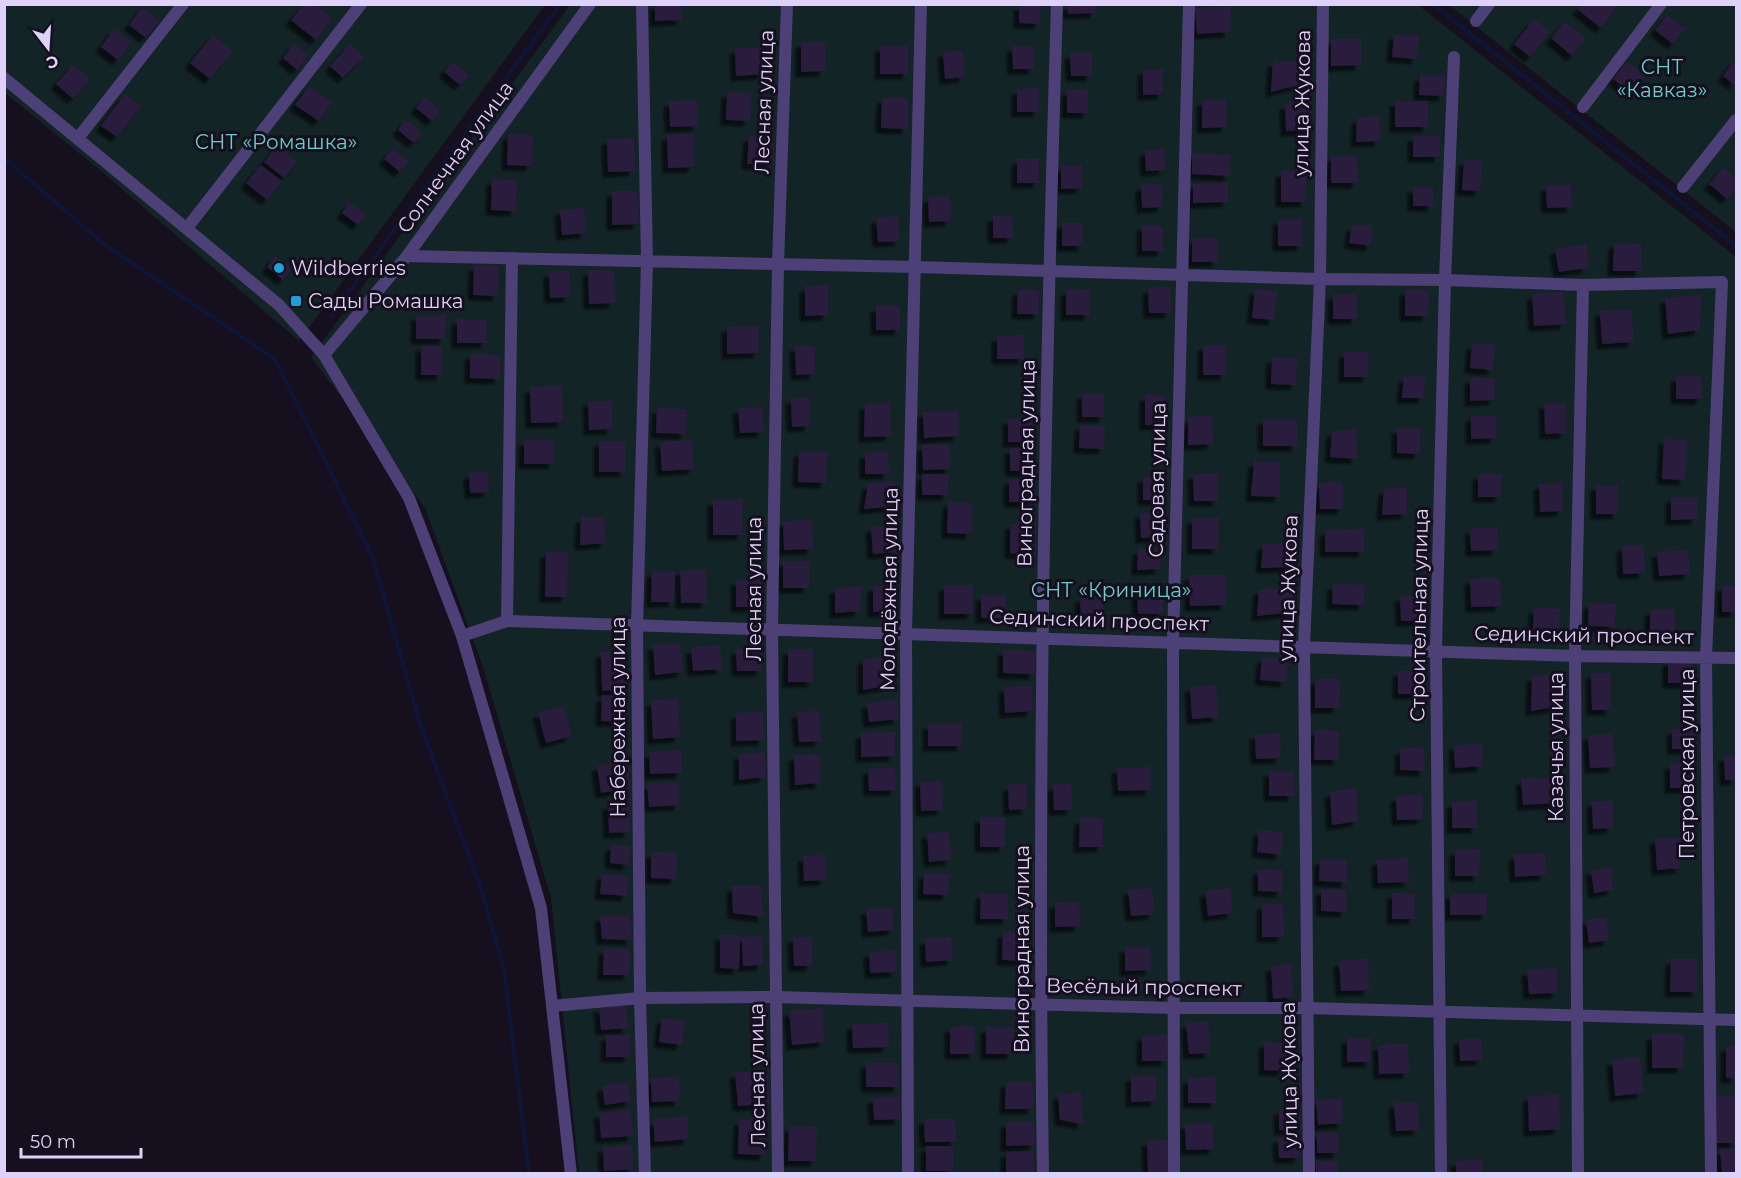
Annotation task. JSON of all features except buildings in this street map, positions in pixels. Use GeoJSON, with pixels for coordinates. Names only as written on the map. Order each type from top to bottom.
{"type":"FeatureCollection","features":[{"type":"Feature","properties":{"kind":"street"},"geometry":{"type":"LineString","coordinates":[[78,138],[183,4]]}},
{"type":"Feature","properties":{"kind":"street"},"geometry":{"type":"LineString","coordinates":[[187,228],[361,4]]}},
{"type":"Feature","properties":{"kind":"street","name":"Солнечная улица"},"geometry":{"type":"LineString","coordinates":[[324,355],[407,256],[590,4]]}},
{"type":"Feature","properties":{"kind":"street","name":"Набережная улица"},"geometry":{"type":"LineString","coordinates":[[642,4],[647,261],[636,626],[639,998],[645,1173]]}},
{"type":"Feature","properties":{"kind":"street","name":"Лесная улица"},"geometry":{"type":"LineString","coordinates":[[778,1173],[772,630],[778,264],[787,4]]}},
{"type":"Feature","properties":{"kind":"street","name":"Молодёжная улица"},"geometry":{"type":"LineString","coordinates":[[908,1173],[906,633],[921,4]]}},
{"type":"Feature","properties":{"kind":"street","name":"Виноградная улица"},"geometry":{"type":"LineString","coordinates":[[1043,1173],[1041,637],[1057,4]]}},
{"type":"Feature","properties":{"kind":"street","name":"Садовая улица"},"geometry":{"type":"LineString","coordinates":[[1174,1173],[1173,642],[1189,4]]}},
{"type":"Feature","properties":{"kind":"street","name":"улица Жукова"},"geometry":{"type":"LineString","coordinates":[[1309,1173],[1304,646],[1320,279],[1323,4]]}},
{"type":"Feature","properties":{"kind":"street"},"geometry":{"type":"LineString","coordinates":[[1476,21],[1489,4]]}},
{"type":"Feature","properties":{"kind":"street"},"geometry":{"type":"LineString","coordinates":[[1583,107],[1661,4]]}},
{"type":"Feature","properties":{"kind":"street","name":"Строительная улица"},"geometry":{"type":"LineString","coordinates":[[1441,1173],[1436,650],[1445,280],[1454,57]]}},
{"type":"Feature","properties":{"kind":"street"},"geometry":{"type":"LineString","coordinates":[[4,78],[279,305],[324,355],[409,498],[462,636],[541,908],[570,1173]]}},
{"type":"Feature","properties":{"kind":"street"},"geometry":{"type":"LineString","coordinates":[[1683,187],[1737,120]]}},
{"type":"Feature","properties":{"kind":"street"},"geometry":{"type":"LineString","coordinates":[[407,256],[1583,285]]}},
{"type":"Feature","properties":{"kind":"street"},"geometry":{"type":"LineString","coordinates":[[507,621],[512,258]]}},
{"type":"Feature","properties":{"kind":"street","name":"Петровская улица"},"geometry":{"type":"LineString","coordinates":[[1583,285],[1722,282],[1706,657],[1711,1173]]}},
{"type":"Feature","properties":{"kind":"street","name":"Казачья улица"},"geometry":{"type":"LineString","coordinates":[[1578,1173],[1575,656],[1583,285]]}},
{"type":"Feature","properties":{"kind":"street","name":"Сединский проспект"},"geometry":{"type":"LineString","coordinates":[[462,636],[507,621],[1575,656],[1737,658]]}},
{"type":"Feature","properties":{"kind":"street","name":"Весёлый проспект"},"geometry":{"type":"LineString","coordinates":[[552,1006],[639,998],[775,997],[1737,1020]]}},
{"type":"Feature","properties":{"kind":"green space","name":"СНТ «Ромашка»"},"geometry":{"type":"Polygon","coordinates":[[[4,5],[545,5],[299,341],[95,166],[5,93],[4,5]]]}},
{"type":"Feature","properties":{"kind":"green space","name":"СНТ «Криница»"},"geometry":{"type":"Polygon","coordinates":[[[570,5],[1418,5],[1736,257],[1736,1173],[579,1173],[551,898],[483,667],[425,508],[311,357],[570,5]]]}},
{"type":"Feature","properties":{"kind":"green space","name":"СНТ «Кавказ»"},"geometry":{"type":"Polygon","coordinates":[[[1449,5],[1736,5],[1736,232],[1449,5]]]}},
{"type":"Feature","properties":{"kind":"waterway"},"geometry":{"type":"LineString","coordinates":[[1433,4],[1736,246]]}},
{"type":"Feature","properties":{"kind":"waterway"},"geometry":{"type":"LineString","coordinates":[[331,316],[559,6]]}},
{"type":"Feature","properties":{"kind":"waterway"},"geometry":{"type":"LineString","coordinates":[[4,158],[105,245],[275,359],[373,558],[421,727],[481,888],[504,969],[529,1174]]}},
{"type":"Feature","properties":{"kind":"place","name":"Wildberries"},"geometry":{"type":"Point","coordinates":[279,268]}},
{"type":"Feature","properties":{"kind":"place","name":"Сады Ромашка"},"geometry":{"type":"Point","coordinates":[296,301]}}]}
